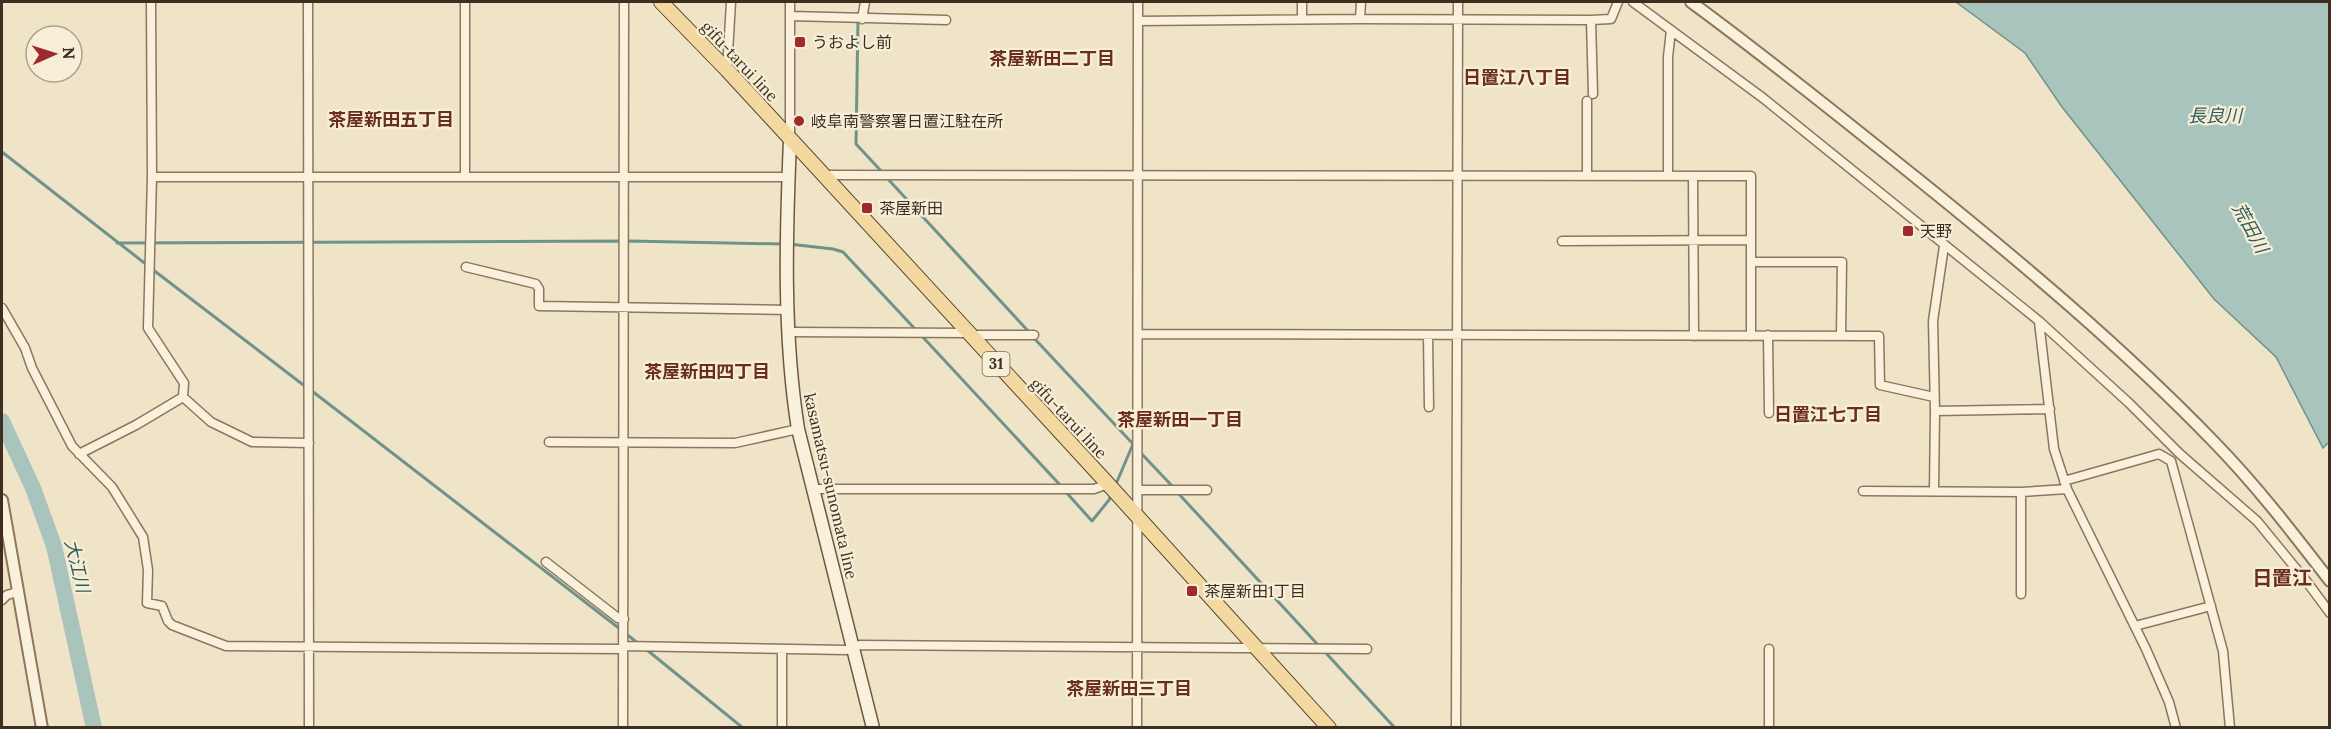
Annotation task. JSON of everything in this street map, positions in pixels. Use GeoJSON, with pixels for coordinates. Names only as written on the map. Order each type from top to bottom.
{"type":"FeatureCollection","features":[{"type":"Feature","properties":{"kind":"main road","name":"gifu-tarui line"},"geometry":{"type":"LineString","coordinates":[[661,2],[727,70],[1108,484],[1329,728]]}},
{"type":"Feature","properties":{"kind":"main road","name":"kasamatsu-sunomata line"},"geometry":{"type":"LineString","coordinates":[[790,140],[788,310],[792,393],[798,429],[873,728]]}},
{"type":"Feature","properties":{"kind":"street"},"geometry":{"type":"LineString","coordinates":[[151,2],[152,177],[148,328],[184,383],[183,398]]}},
{"type":"Feature","properties":{"kind":"street"},"geometry":{"type":"LineString","coordinates":[[308,2],[309,728]]}},
{"type":"Feature","properties":{"kind":"street"},"geometry":{"type":"LineString","coordinates":[[465,2],[465,177]]}},
{"type":"Feature","properties":{"kind":"street"},"geometry":{"type":"LineString","coordinates":[[623,728],[624,2]]}},
{"type":"Feature","properties":{"kind":"street"},"geometry":{"type":"LineString","coordinates":[[727,70],[730,2]]}},
{"type":"Feature","properties":{"kind":"street"},"geometry":{"type":"LineString","coordinates":[[790,2],[790,140]]}},
{"type":"Feature","properties":{"kind":"street"},"geometry":{"type":"LineString","coordinates":[[862,19],[865,2]]}},
{"type":"Feature","properties":{"kind":"street"},"geometry":{"type":"LineString","coordinates":[[1137,728],[1138,2]]}},
{"type":"Feature","properties":{"kind":"street"},"geometry":{"type":"LineString","coordinates":[[1302,2],[1302,19]]}},
{"type":"Feature","properties":{"kind":"street"},"geometry":{"type":"LineString","coordinates":[[1360,19],[1361,2]]}},
{"type":"Feature","properties":{"kind":"street"},"geometry":{"type":"LineString","coordinates":[[1456,728],[1458,2]]}},
{"type":"Feature","properties":{"kind":"street"},"geometry":{"type":"LineString","coordinates":[[1138,21],[1591,20],[1611,19],[1618,2]]}},
{"type":"Feature","properties":{"kind":"street"},"geometry":{"type":"LineString","coordinates":[[1633,2],[1763,98],[2039,321],[2129,403],[2180,454],[2257,521],[2330,614]]}},
{"type":"Feature","properties":{"kind":"street"},"geometry":{"type":"LineString","coordinates":[[1691,2],[1856,129],[2003,247],[2135,365],[2222,451],[2330,581]]}},
{"type":"Feature","properties":{"kind":"street"},"geometry":{"type":"LineString","coordinates":[[790,16],[946,20]]}},
{"type":"Feature","properties":{"kind":"street"},"geometry":{"type":"LineString","coordinates":[[1587,176],[1591,20]]}},
{"type":"Feature","properties":{"kind":"street"},"geometry":{"type":"LineString","coordinates":[[1668,176],[1668,57],[1671,30]]}},
{"type":"Feature","properties":{"kind":"street"},"geometry":{"type":"LineString","coordinates":[[823,175],[1750,176],[1751,336]]}},
{"type":"Feature","properties":{"kind":"street"},"geometry":{"type":"LineString","coordinates":[[152,177],[789,177]]}},
{"type":"Feature","properties":{"kind":"street"},"geometry":{"type":"LineString","coordinates":[[1694,177],[1694,336]]}},
{"type":"Feature","properties":{"kind":"street"},"geometry":{"type":"LineString","coordinates":[[1562,240],[1751,240]]}},
{"type":"Feature","properties":{"kind":"street"},"geometry":{"type":"LineString","coordinates":[[1934,491],[1933,321],[1944,246]]}},
{"type":"Feature","properties":{"kind":"street"},"geometry":{"type":"LineString","coordinates":[[1751,262],[1842,262],[1841,336]]}},
{"type":"Feature","properties":{"kind":"street"},"geometry":{"type":"LineString","coordinates":[[466,267],[536,284],[539,306],[788,310]]}},
{"type":"Feature","properties":{"kind":"street"},"geometry":{"type":"LineString","coordinates":[[2,308],[25,348],[32,368],[72,446],[112,487],[143,537],[148,570],[147,603],[162,606],[172,625],[226,646],[846,650],[860,645],[1367,649]]}},
{"type":"Feature","properties":{"kind":"street"},"geometry":{"type":"LineString","coordinates":[[2039,321],[2054,449],[2065,485],[2135,626],[2166,694],[2176,728]]}},
{"type":"Feature","properties":{"kind":"street"},"geometry":{"type":"LineString","coordinates":[[789,332],[1034,334]]}},
{"type":"Feature","properties":{"kind":"street"},"geometry":{"type":"LineString","coordinates":[[1138,334],[1879,336],[1880,385],[1934,397]]}},
{"type":"Feature","properties":{"kind":"street"},"geometry":{"type":"LineString","coordinates":[[1428,335],[1429,406]]}},
{"type":"Feature","properties":{"kind":"street"},"geometry":{"type":"LineString","coordinates":[[1768,335],[1769,413]]}},
{"type":"Feature","properties":{"kind":"street"},"geometry":{"type":"LineString","coordinates":[[183,398],[211,422],[252,442],[309,443]]}},
{"type":"Feature","properties":{"kind":"street"},"geometry":{"type":"LineString","coordinates":[[79,454],[183,398]]}},
{"type":"Feature","properties":{"kind":"street"},"geometry":{"type":"LineString","coordinates":[[1935,411],[2050,409]]}},
{"type":"Feature","properties":{"kind":"street"},"geometry":{"type":"LineString","coordinates":[[549,442],[735,442],[798,429]]}},
{"type":"Feature","properties":{"kind":"street"},"geometry":{"type":"LineString","coordinates":[[1863,491],[2021,492],[2065,485],[2159,454],[2171,461],[2223,651],[2230,728]]}},
{"type":"Feature","properties":{"kind":"street"},"geometry":{"type":"LineString","coordinates":[[813,489],[1094,489],[1108,484]]}},
{"type":"Feature","properties":{"kind":"street"},"geometry":{"type":"LineString","coordinates":[[1138,489],[1207,490]]}},
{"type":"Feature","properties":{"kind":"street"},"geometry":{"type":"LineString","coordinates":[[2021,492],[2021,594]]}},
{"type":"Feature","properties":{"kind":"street"},"geometry":{"type":"LineString","coordinates":[[2,500],[42,728]]}},
{"type":"Feature","properties":{"kind":"street"},"geometry":{"type":"LineString","coordinates":[[546,562],[618,618],[624,619]]}},
{"type":"Feature","properties":{"kind":"street"},"geometry":{"type":"LineString","coordinates":[[2,600],[7,595],[17,592]]}},
{"type":"Feature","properties":{"kind":"street"},"geometry":{"type":"LineString","coordinates":[[2135,626],[2211,606]]}},
{"type":"Feature","properties":{"kind":"street"},"geometry":{"type":"LineString","coordinates":[[782,649],[782,728]]}},
{"type":"Feature","properties":{"kind":"street"},"geometry":{"type":"LineString","coordinates":[[1769,650],[1769,728]]}},
{"type":"Feature","properties":{"kind":"water","name":"長良川"},"geometry":{"type":"Polygon","coordinates":[[[1956,2],[2329,2],[2330,441],[2323,448],[2276,357],[2214,299],[2062,107],[2025,53],[1956,2]]]}},
{"type":"Feature","properties":{"kind":"waterway"},"geometry":{"type":"LineString","coordinates":[[858,19],[856,144],[883,173]]}},
{"type":"Feature","properties":{"kind":"waterway"},"geometry":{"type":"LineString","coordinates":[[2,152],[147,265]]}},
{"type":"Feature","properties":{"kind":"waterway"},"geometry":{"type":"LineString","coordinates":[[887,178],[1029,332]]}},
{"type":"Feature","properties":{"kind":"waterway"},"geometry":{"type":"LineString","coordinates":[[117,243],[629,241],[782,244]]}},
{"type":"Feature","properties":{"kind":"waterway"},"geometry":{"type":"LineString","coordinates":[[789,244],[843,252],[916,330]]}},
{"type":"Feature","properties":{"kind":"waterway"},"geometry":{"type":"LineString","coordinates":[[152,269],[306,387]]}},
{"type":"Feature","properties":{"kind":"waterway"},"geometry":{"type":"LineString","coordinates":[[920,334],[1061,486]]}},
{"type":"Feature","properties":{"kind":"waterway"},"geometry":{"type":"LineString","coordinates":[[1033,337],[1133,444]]}},
{"type":"Feature","properties":{"kind":"waterway"},"geometry":{"type":"LineString","coordinates":[[312,391],[620,629]]}},
{"type":"Feature","properties":{"kind":"waterway","name":"大江川"},"geometry":{"type":"LineString","coordinates":[[2,421],[33,488],[54,546],[94,728]]}},
{"type":"Feature","properties":{"kind":"waterway"},"geometry":{"type":"LineString","coordinates":[[1116,484],[1133,444]]}},
{"type":"Feature","properties":{"kind":"waterway"},"geometry":{"type":"LineString","coordinates":[[1139,451],[1174,488]]}},
{"type":"Feature","properties":{"kind":"waterway"},"geometry":{"type":"LineString","coordinates":[[1065,491],[1092,521],[1112,493]]}},
{"type":"Feature","properties":{"kind":"waterway"},"geometry":{"type":"LineString","coordinates":[[1178,493],[1320,647]]}},
{"type":"Feature","properties":{"kind":"waterway"},"geometry":{"type":"LineString","coordinates":[[625,633],[639,644]]}},
{"type":"Feature","properties":{"kind":"waterway"},"geometry":{"type":"LineString","coordinates":[[647,650],[743,728]]}},
{"type":"Feature","properties":{"kind":"waterway"},"geometry":{"type":"LineString","coordinates":[[1325,652],[1395,728]]}},
{"type":"Feature","properties":{"kind":"place","name":"うおよし前"},"geometry":{"type":"Point","coordinates":[800,42]}},
{"type":"Feature","properties":{"kind":"place","name":"岐阜南警察署日置江駐在所"},"geometry":{"type":"Point","coordinates":[799,121]}},
{"type":"Feature","properties":{"kind":"place","name":"茶屋新田"},"geometry":{"type":"Point","coordinates":[867,208]}},
{"type":"Feature","properties":{"kind":"place","name":"天野"},"geometry":{"type":"Point","coordinates":[1908,231]}},
{"type":"Feature","properties":{"kind":"place","name":"茶屋新田1丁目"},"geometry":{"type":"Point","coordinates":[1192,591]}},
{"type":"Feature","properties":{"kind":"district","name":"茶屋新田二丁目"},"geometry":{"type":"Point","coordinates":[1052,59]}},
{"type":"Feature","properties":{"kind":"district","name":"日置江八丁目"},"geometry":{"type":"Point","coordinates":[1517,78]}},
{"type":"Feature","properties":{"kind":"district","name":"茶屋新田五丁目"},"geometry":{"type":"Point","coordinates":[391,120]}},
{"type":"Feature","properties":{"kind":"district","name":"茶屋新田四丁目"},"geometry":{"type":"Point","coordinates":[707,372]}},
{"type":"Feature","properties":{"kind":"district","name":"日置江七丁目"},"geometry":{"type":"Point","coordinates":[1828,415]}},
{"type":"Feature","properties":{"kind":"district","name":"茶屋新田一丁目"},"geometry":{"type":"Point","coordinates":[1180,420]}},
{"type":"Feature","properties":{"kind":"district","name":"日置江"},"geometry":{"type":"Point","coordinates":[2282,578]}},
{"type":"Feature","properties":{"kind":"district","name":"茶屋新田三丁目"},"geometry":{"type":"Point","coordinates":[1129,689]}},
{"type":"Feature","properties":{"kind":"water label","name":"荒田川"},"geometry":{"type":"Point","coordinates":[2250,228]}}]}
